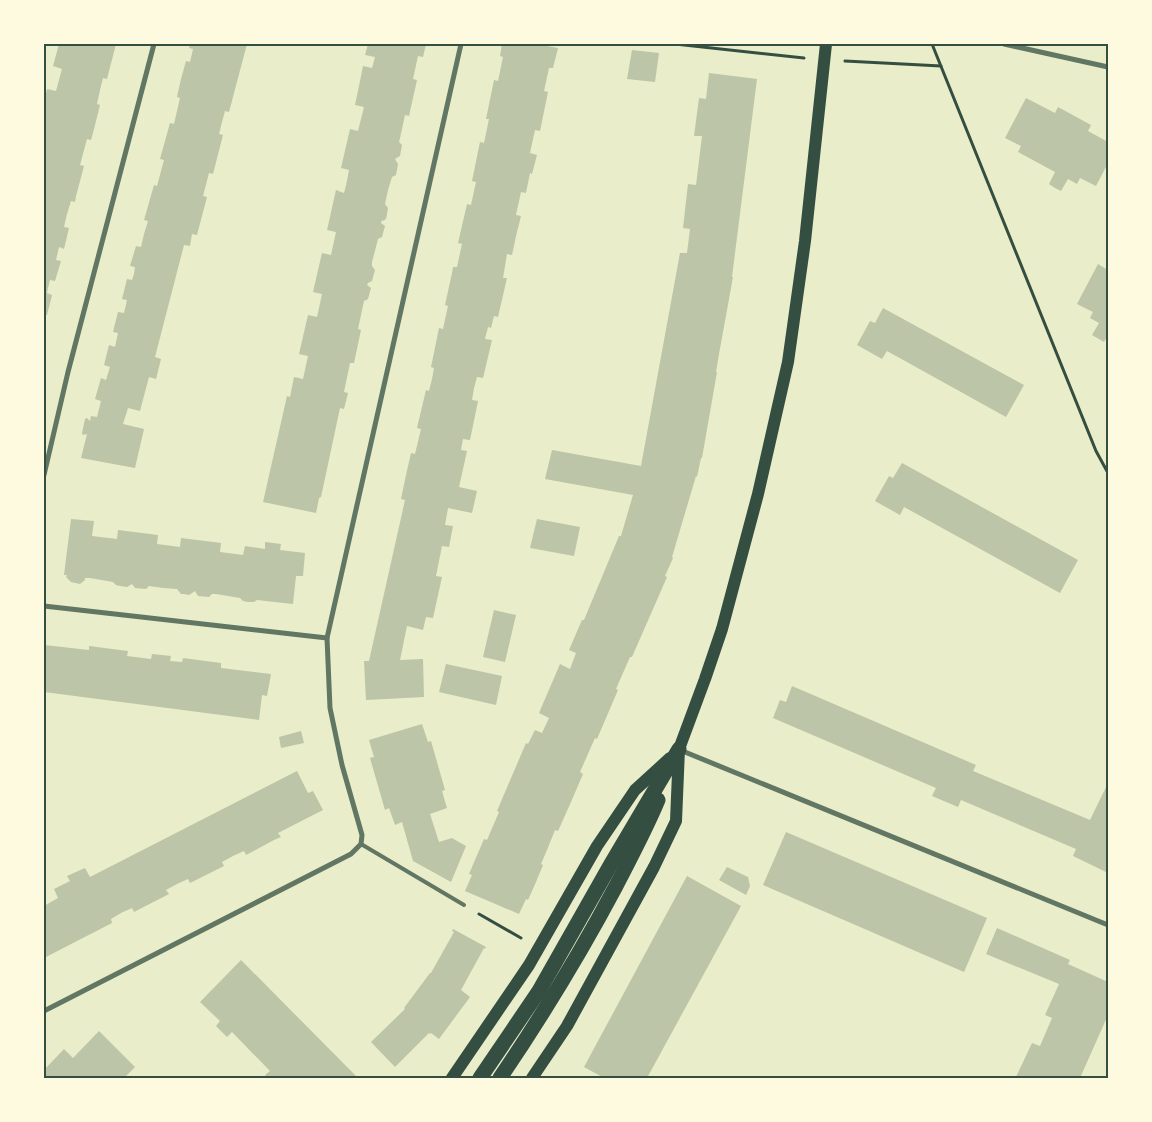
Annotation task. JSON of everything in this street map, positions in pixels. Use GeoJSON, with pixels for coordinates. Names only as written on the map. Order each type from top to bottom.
{"type":"FeatureCollection","features":[{"type":"Feature","properties":{"kind":"highway"},"geometry":{"type":"LineString","coordinates":[[480,1078],[538,991],[679,749]]}},
{"type":"Feature","properties":{"kind":"highway"},"geometry":{"type":"LineString","coordinates":[[500,1078],[529,1036],[590,936],[647,827],[679,749]]}},
{"type":"Feature","properties":{"kind":"main road"},"geometry":{"type":"LineString","coordinates":[[532,1078],[567,1026],[654,867],[676,821],[679,749],[722,629],[758,494],[788,362],[804,241],[826,44]]}},
{"type":"Feature","properties":{"kind":"main road"},"geometry":{"type":"LineString","coordinates":[[452,1078],[529,965],[597,846],[635,790],[679,749]]}},
{"type":"Feature","properties":{"kind":"street"},"geometry":{"type":"LineString","coordinates":[[44,475],[68,372],[154,44]]}},
{"type":"Feature","properties":{"kind":"street"},"geometry":{"type":"LineString","coordinates":[[44,1011],[351,854],[361,844],[362,835],[342,765],[330,708],[327,638],[461,44]]}},
{"type":"Feature","properties":{"kind":"street"},"geometry":{"type":"LineString","coordinates":[[1004,44],[1108,67]]}},
{"type":"Feature","properties":{"kind":"street"},"geometry":{"type":"LineString","coordinates":[[44,606],[327,638]]}},
{"type":"Feature","properties":{"kind":"street"},"geometry":{"type":"LineString","coordinates":[[679,749],[1108,924]]}},
{"type":"Feature","properties":{"kind":"lane"},"geometry":{"type":"LineString","coordinates":[[361,844],[464,905]]}},
{"type":"Feature","properties":{"kind":"path"},"geometry":{"type":"LineString","coordinates":[[675,44],[824,60],[941,66]]}},
{"type":"Feature","properties":{"kind":"path"},"geometry":{"type":"LineString","coordinates":[[932,44],[1096,451],[1108,473]]}},
{"type":"Feature","properties":{"kind":"path"},"geometry":{"type":"LineString","coordinates":[[464,905],[538,949]]}},
{"type":"Feature","properties":{"kind":"building"},"geometry":{"type":"Polygon","coordinates":[[[59,44],[116,44],[107,79],[103,78],[97,104],[100,105],[91,140],[87,139],[80,165],[84,166],[75,202],[71,201],[67,214],[64,227],[69,228],[64,249],[59,247],[56,260],[61,261],[55,281],[50,280],[47,293],[52,295],[47,315],[44,314],[44,138],[46,130],[44,130],[44,103],[47,89],[56,91],[62,69],[53,66],[59,44]]]}},
{"type":"Feature","properties":{"kind":"building"},"geometry":{"type":"Polygon","coordinates":[[[190,44],[247,44],[229,112],[225,111],[222,122],[219,134],[223,135],[213,174],[209,173],[203,196],[207,197],[197,235],[192,234],[190,246],[184,245],[155,357],[161,359],[156,379],[149,377],[140,411],[128,408],[123,424],[144,429],[135,468],[81,458],[87,434],[83,435],[82,433],[85,419],[87,418],[90,421],[91,416],[97,417],[101,401],[95,399],[101,378],[106,380],[110,367],[104,365],[109,345],[115,347],[118,333],[113,332],[118,312],[124,313],[127,300],[122,299],[127,279],[132,280],[135,267],[130,266],[136,246],[141,247],[148,221],[144,220],[154,185],[157,186],[164,160],[160,159],[170,123],[174,124],[180,98],[177,97],[181,79],[186,61],[190,62],[193,49],[189,48],[190,44]]]}},
{"type":"Feature","properties":{"kind":"building"},"geometry":{"type":"Polygon","coordinates":[[[368,44],[426,44],[423,57],[418,56],[413,79],[417,80],[409,116],[405,115],[399,142],[402,145],[400,156],[395,159],[398,164],[396,175],[392,177],[388,190],[385,204],[388,208],[386,219],[382,220],[381,223],[385,226],[382,237],[378,239],[372,262],[375,270],[372,281],[367,285],[371,288],[368,299],[364,301],[358,329],[361,330],[354,363],[350,363],[345,387],[344,392],[348,393],[344,409],[340,408],[316,513],[263,502],[287,396],[290,397],[294,377],[303,379],[308,356],[299,354],[308,315],[317,317],[322,294],[313,292],[322,253],[331,255],[336,232],[327,230],[336,190],[344,193],[347,181],[349,170],[341,168],[350,129],[358,131],[364,107],[355,105],[363,66],[372,68],[375,57],[365,55],[368,44]]]}},
{"type":"Feature","properties":{"kind":"building"},"geometry":{"type":"Polygon","coordinates":[[[502,44],[536,44],[558,48],[553,68],[549,68],[544,91],[548,92],[540,131],[535,130],[530,153],[537,155],[532,174],[530,173],[526,193],[521,192],[516,215],[521,216],[512,255],[507,254],[503,278],[507,278],[498,317],[494,316],[491,328],[488,327],[485,339],[492,340],[483,378],[477,377],[474,388],[472,400],[478,401],[470,440],[463,439],[461,450],[467,451],[459,487],[477,491],[472,513],[448,508],[445,525],[453,526],[449,547],[442,546],[436,576],[442,577],[433,618],[426,617],[423,630],[407,626],[400,660],[423,659],[424,697],[366,700],[364,661],[369,661],[405,500],[401,499],[406,475],[411,453],[415,454],[421,429],[417,428],[426,390],[429,391],[432,379],[434,368],[431,367],[439,328],[443,329],[448,306],[445,305],[453,267],[457,267],[462,244],[458,243],[467,204],[471,205],[476,182],[472,181],[480,142],[484,143],[489,119],[486,119],[494,80],[498,81],[503,57],[500,56],[502,44]]]}},
{"type":"Feature","properties":{"kind":"building"},"geometry":{"type":"Polygon","coordinates":[[[632,50],[659,53],[655,82],[627,79],[632,50]]]}},
{"type":"Feature","properties":{"kind":"building"},"geometry":{"type":"Polygon","coordinates":[[[709,73],[757,79],[733,277],[702,458],[673,558],[665,576],[667,577],[616,689],[618,690],[597,739],[595,738],[580,772],[583,774],[571,802],[558,831],[555,830],[536,882],[519,914],[465,891],[472,875],[469,874],[484,839],[487,840],[499,812],[497,811],[526,743],[528,744],[535,730],[542,733],[549,718],[539,713],[560,664],[570,669],[576,653],[569,650],[582,620],[584,620],[619,536],[621,536],[633,495],[545,479],[552,450],[641,466],[680,253],[687,253],[690,229],[683,228],[688,184],[696,185],[702,136],[694,136],[699,98],[706,99],[709,73]]]}},
{"type":"Feature","properties":{"kind":"building"},"geometry":{"type":"Polygon","coordinates":[[[1026,98],[1055,113],[1058,107],[1091,125],[1088,131],[1108,142],[1108,163],[1096,186],[1080,178],[1077,184],[1068,179],[1061,191],[1055,188],[1049,184],[1055,172],[1018,152],[1021,146],[1005,138],[1026,98]]]}},
{"type":"Feature","properties":{"kind":"building"},"geometry":{"type":"Polygon","coordinates":[[[1098,264],[1108,270],[1108,335],[1104,342],[1092,335],[1099,323],[1090,318],[1093,312],[1077,304],[1098,264]]]}},
{"type":"Feature","properties":{"kind":"building"},"geometry":{"type":"Polygon","coordinates":[[[883,308],[1024,385],[1006,417],[887,351],[882,359],[857,345],[870,321],[875,323],[883,308]]]}},
{"type":"Feature","properties":{"kind":"building"},"geometry":{"type":"Polygon","coordinates":[[[902,463],[1078,560],[1060,593],[904,507],[900,515],[875,501],[889,476],[893,478],[902,463]]]}},
{"type":"Feature","properties":{"kind":"building"},"geometry":{"type":"Polygon","coordinates":[[[71,519],[94,521],[92,536],[117,539],[118,530],[158,535],[157,544],[180,547],[181,538],[221,543],[220,552],[243,555],[245,546],[265,549],[265,542],[281,544],[280,550],[305,553],[303,576],[296,576],[293,604],[257,600],[248,602],[240,598],[216,594],[212,594],[209,597],[198,596],[195,591],[189,595],[181,594],[177,589],[149,586],[146,589],[135,588],[132,584],[127,587],[116,585],[113,582],[90,578],[85,578],[80,584],[71,582],[66,577],[67,575],[64,575],[71,519]]]}},
{"type":"Feature","properties":{"kind":"building"},"geometry":{"type":"Polygon","coordinates":[[[537,519],[580,527],[574,556],[530,548],[537,519]]]}},
{"type":"Feature","properties":{"kind":"building"},"geometry":{"type":"Polygon","coordinates":[[[494,610],[516,615],[505,662],[483,657],[494,610]]]}},
{"type":"Feature","properties":{"kind":"building"},"geometry":{"type":"Polygon","coordinates":[[[44,645],[89,650],[89,646],[128,651],[127,656],[151,659],[152,654],[171,656],[170,661],[182,662],[183,658],[221,663],[221,668],[271,674],[267,696],[262,695],[259,720],[44,692],[44,645]]]}},
{"type":"Feature","properties":{"kind":"building"},"geometry":{"type":"Polygon","coordinates":[[[446,664],[502,676],[496,705],[439,692],[446,664]]]}},
{"type":"Feature","properties":{"kind":"building"},"geometry":{"type":"Polygon","coordinates":[[[792,686],[976,765],[973,771],[1090,820],[1108,783],[1108,868],[1106,872],[1073,856],[1076,849],[961,800],[958,807],[932,796],[936,788],[773,718],[780,700],[786,702],[792,686]]]}},
{"type":"Feature","properties":{"kind":"building"},"geometry":{"type":"Polygon","coordinates":[[[422,724],[428,742],[431,741],[445,790],[442,791],[447,808],[430,814],[439,842],[452,838],[466,846],[451,882],[413,861],[402,822],[395,825],[389,808],[385,810],[370,758],[374,757],[369,740],[422,724]]]}},
{"type":"Feature","properties":{"kind":"building"},"geometry":{"type":"Polygon","coordinates":[[[301,731],[304,743],[281,748],[279,737],[301,731]]]}},
{"type":"Feature","properties":{"kind":"building"},"geometry":{"type":"Polygon","coordinates":[[[297,771],[308,793],[313,791],[323,810],[278,833],[281,837],[246,855],[244,851],[233,856],[222,862],[224,866],[190,883],[188,879],[177,884],[166,890],[169,894],[134,912],[132,908],[121,913],[111,919],[112,923],[44,958],[44,906],[58,898],[54,889],[70,881],[67,876],[85,868],[90,877],[297,771]]]}},
{"type":"Feature","properties":{"kind":"building"},"geometry":{"type":"Polygon","coordinates":[[[786,832],[987,918],[964,972],[763,885],[786,832]]]}},
{"type":"Feature","properties":{"kind":"building"},"geometry":{"type":"Polygon","coordinates":[[[727,867],[748,877],[750,886],[746,895],[719,880],[727,867]]]}},
{"type":"Feature","properties":{"kind":"building"},"geometry":{"type":"Polygon","coordinates":[[[687,876],[741,906],[647,1078],[604,1078],[584,1067],[687,876]]]}},
{"type":"Feature","properties":{"kind":"building"},"geometry":{"type":"Polygon","coordinates":[[[997,928],[1070,960],[1068,964],[1108,982],[1108,1015],[1080,1078],[1016,1077],[1032,1043],[1040,1046],[1052,1018],[1045,1015],[1059,984],[986,954],[997,928]]]}},
{"type":"Feature","properties":{"kind":"building"},"geometry":{"type":"Polygon","coordinates":[[[453,929],[486,947],[461,990],[470,997],[439,1039],[429,1033],[395,1067],[371,1042],[405,1009],[431,973],[454,932],[452,931],[453,929]]]}},
{"type":"Feature","properties":{"kind":"building"},"geometry":{"type":"Polygon","coordinates":[[[241,960],[358,1078],[268,1078],[265,1075],[270,1071],[232,1032],[227,1037],[216,1026],[220,1021],[200,1002],[241,960]]]}},
{"type":"Feature","properties":{"kind":"building"},"geometry":{"type":"Polygon","coordinates":[[[99,1031],[135,1067],[124,1078],[44,1078],[44,1067],[45,1069],[64,1049],[73,1058],[99,1031]]]}}]}
